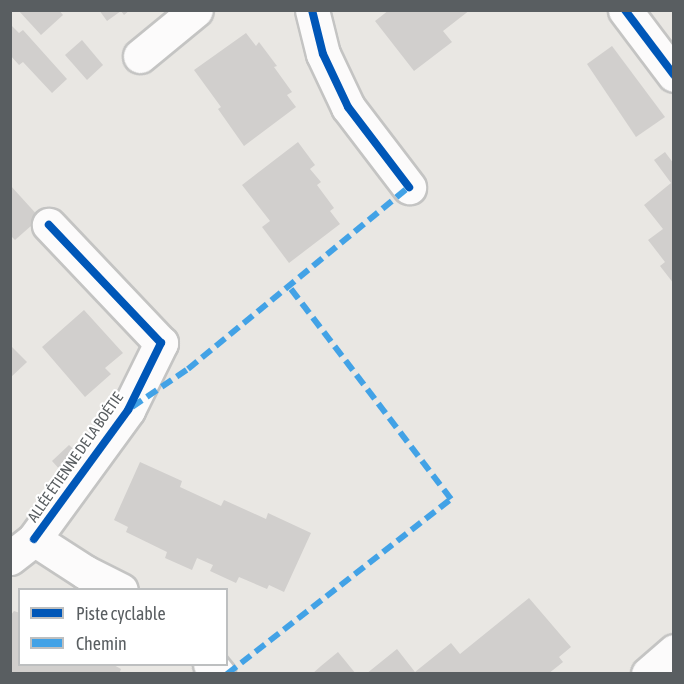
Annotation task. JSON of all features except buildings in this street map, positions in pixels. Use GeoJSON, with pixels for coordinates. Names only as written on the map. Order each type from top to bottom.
{"type":"FeatureCollection","features":[{"type":"Feature","properties":{"kind":"street"},"geometry":{"type":"LineString","coordinates":[[140,56],[196,10]]}},
{"type":"Feature","properties":{"kind":"street"},"geometry":{"type":"LineString","coordinates":[[312,10],[323,54],[348,107],[409,187]]}},
{"type":"Feature","properties":{"kind":"street"},"geometry":{"type":"LineString","coordinates":[[625,10],[674,75]]}},
{"type":"Feature","properties":{"kind":"street","name":"ALLÉE ÉTIENNE DE LA BOÉTIE"},"geometry":{"type":"LineString","coordinates":[[49,225],[161,343],[128,410],[22,548],[86,572],[117,588]]}},
{"type":"Feature","properties":{"kind":"street"},"geometry":{"type":"LineString","coordinates":[[648,674],[674,651]]}},
{"type":"Feature","properties":{"kind":"marked path"},"geometry":{"type":"LineString","coordinates":[[132,407],[188,369],[409,187]]}},
{"type":"Feature","properties":{"kind":"marked path"},"geometry":{"type":"LineString","coordinates":[[227,674],[451,499],[289,286]]}},
{"type":"Feature","properties":{"kind":"cycle path"},"geometry":{"type":"LineString","coordinates":[[312,10],[323,54],[348,107],[409,187]]}},
{"type":"Feature","properties":{"kind":"cycle path"},"geometry":{"type":"LineString","coordinates":[[625,10],[674,75]]}},
{"type":"Feature","properties":{"kind":"cycle path"},"geometry":{"type":"LineString","coordinates":[[34,539],[128,410],[161,343],[49,225]]}}]}
